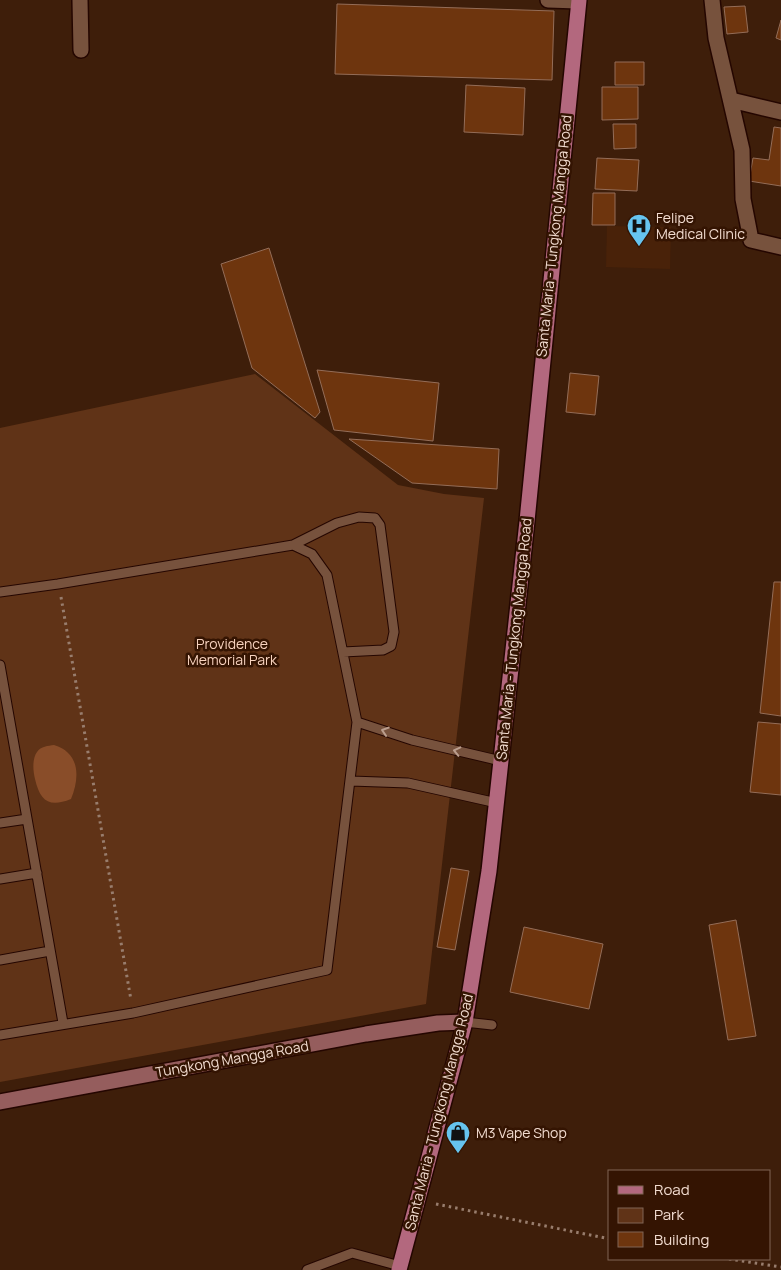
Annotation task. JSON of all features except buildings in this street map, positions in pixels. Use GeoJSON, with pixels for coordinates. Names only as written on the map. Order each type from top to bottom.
{"type":"FeatureCollection","features":[{"type":"Feature","properties":{"kind":"main road","name":"Santa Maria - Tungkong Mangga Road"},"geometry":{"type":"LineString","coordinates":[[400,1268],[464,1022],[489,871],[578,1]]}},
{"type":"Feature","properties":{"kind":"street"},"geometry":{"type":"LineString","coordinates":[[80,0],[81,50]]}},
{"type":"Feature","properties":{"kind":"street"},"geometry":{"type":"LineString","coordinates":[[548,0],[578,1]]}},
{"type":"Feature","properties":{"kind":"street"},"geometry":{"type":"LineString","coordinates":[[712,0],[716,38],[742,150],[743,199],[752,240],[781,247]]}},
{"type":"Feature","properties":{"kind":"street"},"geometry":{"type":"LineString","coordinates":[[731,100],[781,112]]}},
{"type":"Feature","properties":{"kind":"street","name":"Tungkong Mangga Road"},"geometry":{"type":"LineString","coordinates":[[0,1102],[366,1034],[438,1023],[464,1022]]}},
{"type":"Feature","properties":{"kind":"lane"},"geometry":{"type":"LineString","coordinates":[[0,592],[294,545],[337,523],[359,517],[375,518],[380,525],[394,632],[391,646],[383,650],[343,652]]}},
{"type":"Feature","properties":{"kind":"lane"},"geometry":{"type":"LineString","coordinates":[[0,1035],[63,1023],[133,1013],[327,970],[357,722],[327,575],[312,554],[294,545]]}},
{"type":"Feature","properties":{"kind":"lane"},"geometry":{"type":"LineString","coordinates":[[0,665],[63,1023]]}},
{"type":"Feature","properties":{"kind":"lane"},"geometry":{"type":"LineString","coordinates":[[357,722],[412,740],[501,761]]}},
{"type":"Feature","properties":{"kind":"lane"},"geometry":{"type":"LineString","coordinates":[[351,781],[408,783],[497,803]]}},
{"type":"Feature","properties":{"kind":"lane"},"geometry":{"type":"LineString","coordinates":[[0,824],[27,819]]}},
{"type":"Feature","properties":{"kind":"lane"},"geometry":{"type":"LineString","coordinates":[[0,879],[37,873]]}},
{"type":"Feature","properties":{"kind":"lane"},"geometry":{"type":"LineString","coordinates":[[0,960],[50,951]]}},
{"type":"Feature","properties":{"kind":"lane"},"geometry":{"type":"LineString","coordinates":[[464,1022],[492,1025]]}},
{"type":"Feature","properties":{"kind":"lane"},"geometry":{"type":"LineString","coordinates":[[306,1270],[352,1253],[400,1268]]}},
{"type":"Feature","properties":{"kind":"path"},"geometry":{"type":"LineString","coordinates":[[58,584],[133,1013]]}},
{"type":"Feature","properties":{"kind":"path"},"geometry":{"type":"LineString","coordinates":[[418,1200],[608,1239]]}},
{"type":"Feature","properties":{"kind":"path"},"geometry":{"type":"LineString","coordinates":[[736,1260],[781,1266]]}},
{"type":"Feature","properties":{"kind":"shaded area","name":"Felipe Medical Clinic"},"geometry":{"type":"Polygon","coordinates":[[[607,226],[671,227],[670,269],[606,267],[607,226]]]}},
{"type":"Feature","properties":{"kind":"shaded area"},"geometry":{"type":"Polygon","coordinates":[[[54,745],[69,754],[76,767],[76,782],[71,799],[57,803],[47,801],[40,793],[33,769],[34,758],[39,750],[54,745]]]}},
{"type":"Feature","properties":{"kind":"green space","name":"Providence Memorial Park"},"geometry":{"type":"Polygon","coordinates":[[[255,374],[398,485],[444,494],[484,498],[426,1004],[0,1082],[0,428],[255,374]]]}},
{"type":"Feature","properties":{"kind":"place","name":"Felipe Medical Clinic"},"geometry":{"type":"Point","coordinates":[639,247]}},
{"type":"Feature","properties":{"kind":"place","name":"M3 Vape Shop"},"geometry":{"type":"Point","coordinates":[458,1154]}}]}
